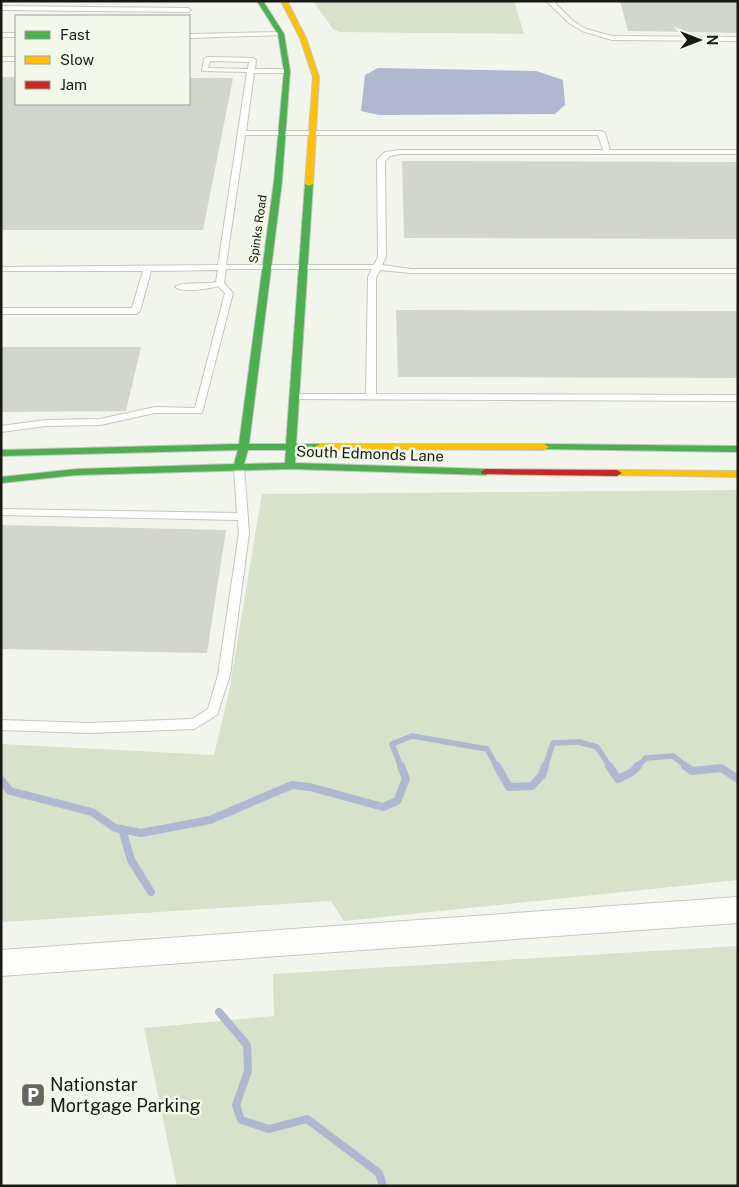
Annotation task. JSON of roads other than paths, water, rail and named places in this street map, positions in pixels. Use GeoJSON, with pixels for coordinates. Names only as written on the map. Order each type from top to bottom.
{"type":"FeatureCollection","features":[{"type":"Feature","properties":{"kind":"main road","name":"Spinks Road"},"geometry":{"type":"LineString","coordinates":[[239,466],[244,446],[278,181],[287,71],[281,34],[260,1]]}},
{"type":"Feature","properties":{"kind":"main road"},"geometry":{"type":"LineString","coordinates":[[284,1],[310,50],[316,77],[290,466]]}},
{"type":"Feature","properties":{"kind":"main road"},"geometry":{"type":"LineString","coordinates":[[281,34],[302,32]]}},
{"type":"Feature","properties":{"kind":"main road","name":"South Edmonds Lane"},"geometry":{"type":"LineString","coordinates":[[1,453],[244,446],[738,449]]}},
{"type":"Feature","properties":{"kind":"main road","name":"South Edmonds Lane"},"geometry":{"type":"LineString","coordinates":[[1,480],[77,472],[239,466],[290,466],[433,472],[738,474]]}},
{"type":"Feature","properties":{"kind":"street"},"geometry":{"type":"LineString","coordinates":[[1,963],[738,910]]}},
{"type":"Feature","properties":{"kind":"lane"},"geometry":{"type":"LineString","coordinates":[[1,8],[187,13],[190,1]]}},
{"type":"Feature","properties":{"kind":"lane"},"geometry":{"type":"LineString","coordinates":[[549,1],[571,22],[584,30],[612,38],[738,39]]}},
{"type":"Feature","properties":{"kind":"lane"},"geometry":{"type":"LineString","coordinates":[[190,36],[281,34]]}},
{"type":"Feature","properties":{"kind":"lane"},"geometry":{"type":"LineString","coordinates":[[1,35],[15,35]]}},
{"type":"Feature","properties":{"kind":"lane"},"geometry":{"type":"LineString","coordinates":[[1,58],[15,59]]}},
{"type":"Feature","properties":{"kind":"lane"},"geometry":{"type":"LineString","coordinates":[[1,429],[46,423],[100,422],[156,410],[199,411],[229,293],[220,283],[251,70],[253,60],[208,59],[204,70],[251,70],[287,71]]}},
{"type":"Feature","properties":{"kind":"lane"},"geometry":{"type":"LineString","coordinates":[[242,133],[601,133],[607,152]]}},
{"type":"Feature","properties":{"kind":"lane"},"geometry":{"type":"LineString","coordinates":[[371,398],[372,277],[382,257],[381,160],[388,154],[738,152]]}},
{"type":"Feature","properties":{"kind":"lane"},"geometry":{"type":"LineString","coordinates":[[1,269],[377,267],[411,271],[738,270]]}},
{"type":"Feature","properties":{"kind":"lane"},"geometry":{"type":"LineString","coordinates":[[1,311],[136,311],[148,269]]}},
{"type":"Feature","properties":{"kind":"lane"},"geometry":{"type":"LineString","coordinates":[[179,288],[207,287],[220,283]]}},
{"type":"Feature","properties":{"kind":"lane"},"geometry":{"type":"LineString","coordinates":[[294,397],[738,398]]}},
{"type":"Feature","properties":{"kind":"lane"},"geometry":{"type":"LineString","coordinates":[[1,725],[89,728],[194,724],[213,712],[224,675],[244,533],[239,466]]}},
{"type":"Feature","properties":{"kind":"lane"},"geometry":{"type":"LineString","coordinates":[[1,512],[243,517]]}},
{"type":"Feature","properties":{"kind":"water"},"geometry":{"type":"Polygon","coordinates":[[[378,68],[536,71],[563,80],[565,105],[555,114],[379,115],[361,111],[365,75],[378,68]]]}},
{"type":"Feature","properties":{"kind":"waterway"},"geometry":{"type":"LineString","coordinates":[[401,767],[392,744],[412,736],[487,749],[497,767]]}},
{"type":"Feature","properties":{"kind":"waterway"},"geometry":{"type":"LineString","coordinates":[[545,767],[553,743],[579,742],[597,747],[610,767]]}},
{"type":"Feature","properties":{"kind":"waterway"},"geometry":{"type":"LineString","coordinates":[[609,766],[618,779],[632,772],[646,758],[673,756],[687,767]]}},
{"type":"Feature","properties":{"kind":"waterway"},"geometry":{"type":"LineString","coordinates":[[122,829],[141,833],[210,820],[292,785],[310,787],[383,807],[397,801],[406,779],[401,766]]}},
{"type":"Feature","properties":{"kind":"waterway"},"geometry":{"type":"LineString","coordinates":[[497,766],[509,787],[532,786],[542,775],[545,766]]}},
{"type":"Feature","properties":{"kind":"waterway"},"geometry":{"type":"LineString","coordinates":[[685,766],[692,771],[721,768],[738,779]]}},
{"type":"Feature","properties":{"kind":"waterway"},"geometry":{"type":"LineString","coordinates":[[1,780],[10,791],[92,812],[115,828],[122,829]]}},
{"type":"Feature","properties":{"kind":"waterway"},"geometry":{"type":"LineString","coordinates":[[122,829],[131,860],[151,892]]}},
{"type":"Feature","properties":{"kind":"waterway"},"geometry":{"type":"LineString","coordinates":[[219,1012],[247,1045],[248,1071],[236,1105],[241,1120],[269,1129],[307,1119],[379,1173],[383,1186]]}},
{"type":"Feature","properties":{"kind":"place","name":"Nationstar Mortgage Parking"},"geometry":{"type":"Point","coordinates":[33,1095]}}]}
